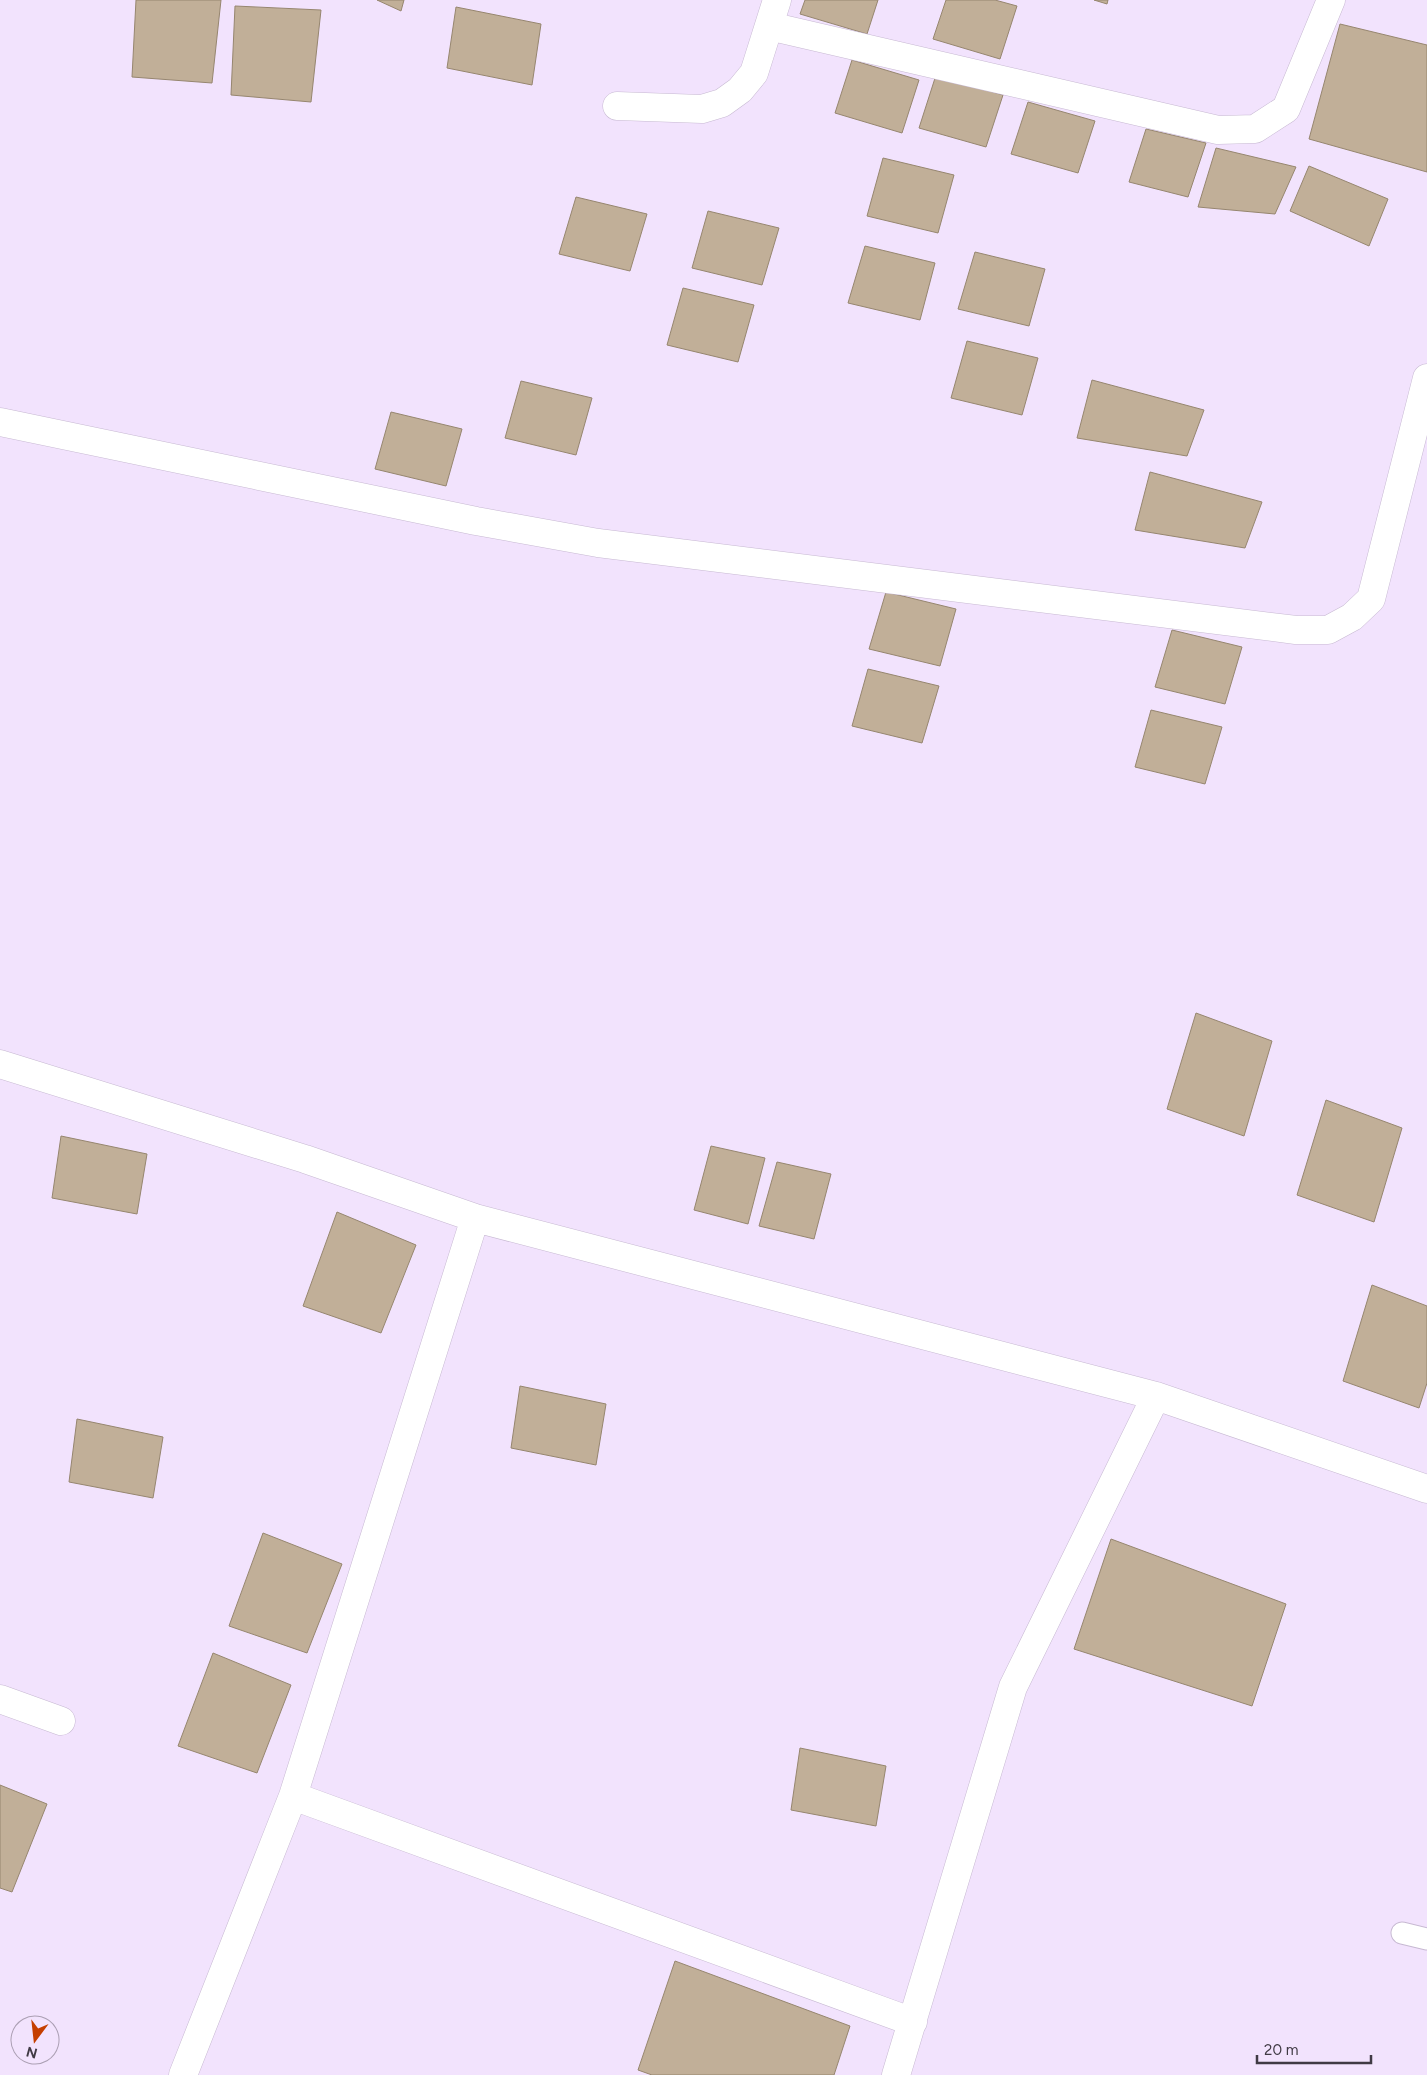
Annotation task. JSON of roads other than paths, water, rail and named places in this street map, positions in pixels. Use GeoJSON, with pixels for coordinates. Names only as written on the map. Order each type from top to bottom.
{"type":"FeatureCollection","features":[{"type":"Feature","properties":{"kind":"street"},"geometry":{"type":"LineString","coordinates":[[617,106],[702,109],[722,104],[740,90],[754,73],[777,0]]}},
{"type":"Feature","properties":{"kind":"street"},"geometry":{"type":"LineString","coordinates":[[769,26],[1218,130],[1255,129],[1286,109],[1331,0]]}},
{"type":"Feature","properties":{"kind":"street"},"geometry":{"type":"LineString","coordinates":[[0,422],[476,521],[598,543],[1296,630],[1328,630],[1352,617],[1371,600],[1427,378]]}},
{"type":"Feature","properties":{"kind":"street"},"geometry":{"type":"LineString","coordinates":[[0,1064],[305,1159],[475,1218],[1156,1396],[1427,1489]]}},
{"type":"Feature","properties":{"kind":"street"},"geometry":{"type":"LineString","coordinates":[[183,2075],[293,1796],[475,1218]]}},
{"type":"Feature","properties":{"kind":"street"},"geometry":{"type":"LineString","coordinates":[[896,2075],[1013,1687],[1156,1396]]}},
{"type":"Feature","properties":{"kind":"street"},"geometry":{"type":"LineString","coordinates":[[0,1699],[61,1721]]}},
{"type":"Feature","properties":{"kind":"street"},"geometry":{"type":"LineString","coordinates":[[293,1796],[913,2022]]}},
{"type":"Feature","properties":{"kind":"lane"},"geometry":{"type":"LineString","coordinates":[[1402,1933],[1427,1939]]}}]}
